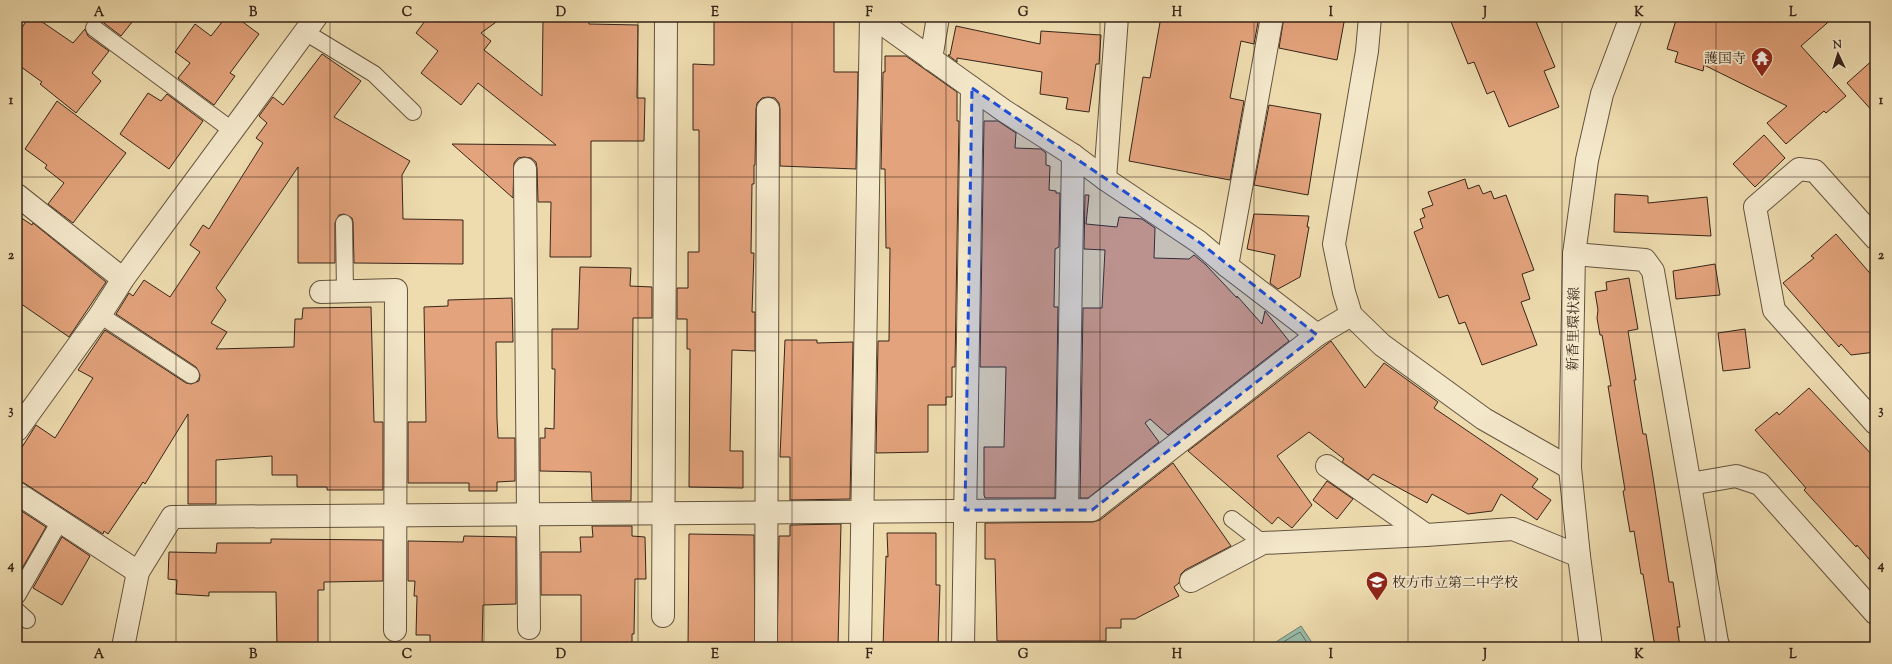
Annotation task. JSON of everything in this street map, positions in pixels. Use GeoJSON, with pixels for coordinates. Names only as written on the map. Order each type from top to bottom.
{"type":"FeatureCollection","features":[{"type":"Feature","properties":{"kind":"street"},"geometry":{"type":"LineString","coordinates":[[663,616],[666,17]]}},
{"type":"Feature","properties":{"kind":"street"},"geometry":{"type":"LineString","coordinates":[[872,17],[972,88],[1073,155],[1105,179],[1199,242],[1227,266],[1317,335]]}},
{"type":"Feature","properties":{"kind":"street"},"geometry":{"type":"LineString","coordinates":[[860,647],[872,17]]}},
{"type":"Feature","properties":{"kind":"street"},"geometry":{"type":"LineString","coordinates":[[931,59],[938,17]]}},
{"type":"Feature","properties":{"kind":"street"},"geometry":{"type":"LineString","coordinates":[[1105,179],[1117,17]]}},
{"type":"Feature","properties":{"kind":"street"},"geometry":{"type":"LineString","coordinates":[[1227,266],[1272,17]]}},
{"type":"Feature","properties":{"kind":"street"},"geometry":{"type":"LineString","coordinates":[[1370,17],[1367,51],[1334,244],[1350,315],[1382,345],[1484,419],[1570,468]]}},
{"type":"Feature","properties":{"kind":"street","name":"新香里環状線"},"geometry":{"type":"LineString","coordinates":[[1591,647],[1579,556],[1570,468],[1574,254],[1587,160],[1600,102],[1631,17]]}},
{"type":"Feature","properties":{"kind":"street"},"geometry":{"type":"LineString","coordinates":[[17,430],[100,315],[123,279],[311,24]]}},
{"type":"Feature","properties":{"kind":"street"},"geometry":{"type":"LineString","coordinates":[[963,647],[972,88]]}},
{"type":"Feature","properties":{"kind":"street"},"geometry":{"type":"LineString","coordinates":[[766,642],[768,109]]}},
{"type":"Feature","properties":{"kind":"street"},"geometry":{"type":"LineString","coordinates":[[1067,510],[1073,155]]}},
{"type":"Feature","properties":{"kind":"street"},"geometry":{"type":"LineString","coordinates":[[525,169],[529,628]]}},
{"type":"Feature","properties":{"kind":"street"},"geometry":{"type":"LineString","coordinates":[[1875,238],[1815,171],[1799,169],[1755,207],[1774,310],[1875,423]]}},
{"type":"Feature","properties":{"kind":"street"},"geometry":{"type":"LineString","coordinates":[[17,196],[123,279]]}},
{"type":"Feature","properties":{"kind":"street"},"geometry":{"type":"LineString","coordinates":[[1574,254],[1645,260],[1653,271],[1719,647]]}},
{"type":"Feature","properties":{"kind":"street"},"geometry":{"type":"LineString","coordinates":[[321,292],[396,290],[395,630]]}},
{"type":"Feature","properties":{"kind":"street"},"geometry":{"type":"LineString","coordinates":[[123,647],[138,572],[172,518],[1092,510],[1317,335],[1350,315]]}},
{"type":"Feature","properties":{"kind":"street"},"geometry":{"type":"LineString","coordinates":[[1327,466],[1426,536]]}},
{"type":"Feature","properties":{"kind":"street"},"geometry":{"type":"LineString","coordinates":[[1690,484],[1736,476],[1760,484],[1875,613]]}},
{"type":"Feature","properties":{"kind":"street"},"geometry":{"type":"LineString","coordinates":[[17,493],[138,572]]}},
{"type":"Feature","properties":{"kind":"street"},"geometry":{"type":"LineString","coordinates":[[1191,581],[1263,543],[1426,536],[1513,529],[1579,556]]}},
{"type":"Feature","properties":{"kind":"lane"},"geometry":{"type":"LineString","coordinates":[[311,24],[374,74],[412,112]]}},
{"type":"Feature","properties":{"kind":"lane"},"geometry":{"type":"LineString","coordinates":[[94,28],[233,131]]}},
{"type":"Feature","properties":{"kind":"lane"},"geometry":{"type":"LineString","coordinates":[[344,224],[344,292]]}},
{"type":"Feature","properties":{"kind":"lane"},"geometry":{"type":"LineString","coordinates":[[100,315],[192,375]]}},
{"type":"Feature","properties":{"kind":"lane"},"geometry":{"type":"LineString","coordinates":[[1232,519],[1263,543]]}},
{"type":"Feature","properties":{"kind":"lane"},"geometry":{"type":"LineString","coordinates":[[17,596],[60,521]]}},
{"type":"Feature","properties":{"kind":"highlighted area"},"geometry":{"type":"Polygon","coordinates":[[[972,88],[1199,242],[1317,335],[1092,510],[965,510],[972,88]]]}},
{"type":"Feature","properties":{"kind":"water"},"geometry":{"type":"Polygon","coordinates":[[[1301,626],[1315,647],[1268,647],[1301,626]]]}},
{"type":"Feature","properties":{"kind":"building"},"geometry":{"type":"Polygon","coordinates":[[[29,17],[35,17],[73,43],[85,29],[88,36],[109,51],[92,73],[101,81],[76,113],[40,84],[42,82],[17,64],[17,35],[29,17]]]}},
{"type":"Feature","properties":{"kind":"building"},"geometry":{"type":"Polygon","coordinates":[[[94,17],[136,17],[121,36],[100,20],[93,19],[94,17]]]}},
{"type":"Feature","properties":{"kind":"building"},"geometry":{"type":"Polygon","coordinates":[[[226,17],[236,17],[259,34],[230,73],[235,76],[214,105],[178,78],[190,63],[175,52],[195,24],[211,36],[226,17]]]}},
{"type":"Feature","properties":{"kind":"building"},"geometry":{"type":"Polygon","coordinates":[[[428,17],[503,17],[481,33],[491,41],[484,50],[542,96],[543,20],[589,21],[589,24],[638,25],[637,98],[645,98],[644,141],[591,141],[591,257],[550,257],[551,202],[538,202],[536,162],[531,158],[524,157],[518,158],[514,163],[513,198],[452,144],[556,145],[478,83],[461,105],[421,73],[438,51],[416,33],[428,17]]]}},
{"type":"Feature","properties":{"kind":"building"},"geometry":{"type":"Polygon","coordinates":[[[714,17],[834,17],[834,72],[858,72],[856,169],[780,166],[779,103],[775,98],[768,97],[762,98],[757,103],[754,184],[752,184],[751,253],[754,253],[752,312],[755,312],[755,351],[732,350],[730,451],[743,451],[743,488],[689,487],[690,349],[687,349],[687,319],[677,319],[677,288],[688,288],[688,252],[699,252],[699,130],[693,130],[693,64],[714,65],[714,17]]]}},
{"type":"Feature","properties":{"kind":"building"},"geometry":{"type":"Polygon","coordinates":[[[1161,17],[1259,17],[1254,44],[1241,41],[1230,98],[1244,101],[1230,180],[1129,161],[1143,77],[1150,78],[1161,17]]]}},
{"type":"Feature","properties":{"kind":"building"},"geometry":{"type":"Polygon","coordinates":[[[1284,17],[1345,17],[1337,60],[1279,48],[1284,17]]]}},
{"type":"Feature","properties":{"kind":"building"},"geometry":{"type":"Polygon","coordinates":[[[1449,17],[1534,17],[1555,67],[1544,71],[1559,107],[1509,127],[1494,91],[1487,94],[1474,62],[1468,64],[1449,17]]]}},
{"type":"Feature","properties":{"kind":"building"},"geometry":{"type":"Polygon","coordinates":[[[1677,17],[1834,17],[1801,46],[1846,96],[1826,113],[1824,111],[1786,144],[1767,123],[1787,106],[1704,65],[1703,71],[1675,62],[1678,52],[1667,49],[1677,17]]]}},
{"type":"Feature","properties":{"kind":"building"},"geometry":{"type":"Polygon","coordinates":[[[956,26],[1040,44],[1041,31],[1101,35],[1099,64],[1096,64],[1089,112],[1066,109],[1068,98],[1040,94],[1042,72],[957,58],[957,62],[948,55],[950,55],[956,26]]]}},
{"type":"Feature","properties":{"kind":"building"},"geometry":{"type":"Polygon","coordinates":[[[322,54],[361,81],[334,117],[410,161],[402,175],[403,219],[463,220],[463,264],[354,263],[353,222],[352,218],[344,214],[339,215],[335,223],[335,263],[298,263],[298,167],[216,288],[226,300],[211,323],[227,332],[216,349],[294,347],[295,319],[302,319],[303,308],[371,307],[374,422],[383,422],[383,490],[327,490],[327,487],[297,487],[297,475],[272,475],[272,456],[216,460],[216,504],[188,504],[188,414],[145,484],[143,482],[108,534],[104,531],[103,534],[24,483],[17,481],[17,455],[36,425],[55,438],[93,378],[78,370],[105,330],[186,383],[191,384],[199,381],[200,375],[196,367],[116,314],[129,293],[133,296],[144,280],[170,297],[200,252],[190,245],[203,225],[209,229],[263,143],[256,138],[267,123],[259,116],[273,97],[283,105],[322,54]]]}},
{"type":"Feature","properties":{"kind":"building"},"geometry":{"type":"Polygon","coordinates":[[[885,56],[906,56],[957,92],[957,121],[959,121],[955,367],[952,367],[952,397],[946,397],[946,405],[928,405],[928,452],[876,453],[878,341],[889,341],[890,248],[886,248],[885,169],[881,169],[883,72],[885,72],[885,56]]]}},
{"type":"Feature","properties":{"kind":"building"},"geometry":{"type":"Polygon","coordinates":[[[1875,58],[1875,114],[1847,83],[1875,58]]]}},
{"type":"Feature","properties":{"kind":"building"},"geometry":{"type":"Polygon","coordinates":[[[148,93],[161,101],[167,94],[203,121],[169,169],[120,134],[148,93]]]}},
{"type":"Feature","properties":{"kind":"building"},"geometry":{"type":"Polygon","coordinates":[[[57,101],[126,153],[73,223],[48,204],[64,183],[45,168],[47,165],[25,149],[57,101]]]}},
{"type":"Feature","properties":{"kind":"building"},"geometry":{"type":"Polygon","coordinates":[[[1269,105],[1321,114],[1308,195],[1254,185],[1269,105]]]}},
{"type":"Feature","properties":{"kind":"building"},"geometry":{"type":"Polygon","coordinates":[[[984,121],[998,121],[1016,133],[1015,148],[1041,149],[1046,153],[1046,165],[1050,166],[1049,190],[1060,193],[1059,247],[1055,249],[1054,307],[1058,307],[1055,498],[985,498],[984,495],[984,447],[1004,447],[1006,367],[980,367],[984,121]]]}},
{"type":"Feature","properties":{"kind":"building"},"geometry":{"type":"Polygon","coordinates":[[[1764,135],[1785,158],[1755,187],[1733,164],[1764,135]]]}},
{"type":"Feature","properties":{"kind":"building"},"geometry":{"type":"Polygon","coordinates":[[[1465,179],[1468,189],[1479,185],[1483,194],[1491,191],[1494,199],[1506,195],[1534,270],[1522,274],[1530,299],[1521,302],[1537,345],[1482,365],[1465,322],[1459,324],[1448,295],[1439,298],[1414,232],[1423,228],[1420,219],[1425,217],[1422,209],[1433,205],[1428,192],[1465,179]]]}},
{"type":"Feature","properties":{"kind":"building"},"geometry":{"type":"Polygon","coordinates":[[[1615,194],[1648,196],[1648,203],[1707,197],[1711,236],[1614,232],[1615,194]]]}},
{"type":"Feature","properties":{"kind":"building"},"geometry":{"type":"Polygon","coordinates":[[[1085,195],[1089,195],[1086,224],[1117,227],[1119,217],[1142,219],[1155,228],[1154,258],[1189,259],[1194,255],[1206,265],[1237,298],[1237,296],[1262,324],[1265,311],[1289,341],[1168,435],[1150,419],[1145,423],[1159,442],[1088,498],[1080,498],[1083,308],[1102,308],[1105,250],[1084,249],[1085,195]]]}},
{"type":"Feature","properties":{"kind":"building"},"geometry":{"type":"Polygon","coordinates":[[[1254,214],[1309,216],[1307,227],[1309,227],[1300,277],[1278,289],[1270,283],[1275,255],[1247,249],[1254,214]]]}},
{"type":"Feature","properties":{"kind":"building"},"geometry":{"type":"Polygon","coordinates":[[[17,215],[32,225],[33,223],[106,282],[69,337],[17,301],[17,215]]]}},
{"type":"Feature","properties":{"kind":"building"},"geometry":{"type":"Polygon","coordinates":[[[1836,234],[1875,279],[1875,352],[1851,355],[1841,344],[1839,347],[1783,283],[1814,258],[1811,256],[1836,234]]]}},
{"type":"Feature","properties":{"kind":"building"},"geometry":{"type":"Polygon","coordinates":[[[1715,264],[1720,295],[1676,299],[1673,271],[1715,264]]]}},
{"type":"Feature","properties":{"kind":"building"},"geometry":{"type":"Polygon","coordinates":[[[580,267],[631,268],[630,286],[652,287],[652,318],[633,318],[631,501],[592,501],[591,472],[540,471],[540,438],[545,438],[545,428],[554,429],[555,369],[552,369],[552,329],[578,329],[580,267]]]}},
{"type":"Feature","properties":{"kind":"building"},"geometry":{"type":"Polygon","coordinates":[[[1629,278],[1638,329],[1628,331],[1636,380],[1634,380],[1643,434],[1646,434],[1669,582],[1673,582],[1680,627],[1677,627],[1680,647],[1655,647],[1634,531],[1630,532],[1623,491],[1625,490],[1608,386],[1611,386],[1602,335],[1600,335],[1597,318],[1598,310],[1595,292],[1607,290],[1606,282],[1629,278]]]}},
{"type":"Feature","properties":{"kind":"building"},"geometry":{"type":"Polygon","coordinates":[[[512,298],[513,342],[496,342],[497,419],[498,438],[515,438],[515,481],[497,482],[497,491],[469,491],[469,483],[408,483],[408,422],[426,422],[424,307],[448,306],[448,300],[512,298]]]}},
{"type":"Feature","properties":{"kind":"building"},"geometry":{"type":"Polygon","coordinates":[[[1745,329],[1750,368],[1723,371],[1718,333],[1745,329]]]}},
{"type":"Feature","properties":{"kind":"building"},"geometry":{"type":"Polygon","coordinates":[[[785,340],[817,340],[817,343],[853,342],[850,499],[790,500],[790,457],[780,457],[785,340]]]}},
{"type":"Feature","properties":{"kind":"building"},"geometry":{"type":"Polygon","coordinates":[[[1331,341],[1365,388],[1384,363],[1438,402],[1434,408],[1538,479],[1532,487],[1551,500],[1537,520],[1501,494],[1492,511],[1468,514],[1432,494],[1427,503],[1373,474],[1368,480],[1342,462],[1344,459],[1309,432],[1277,456],[1312,505],[1292,528],[1278,517],[1272,524],[1188,451],[1331,341]]]}},
{"type":"Feature","properties":{"kind":"building"},"geometry":{"type":"Polygon","coordinates":[[[1809,388],[1875,458],[1875,566],[1804,490],[1806,488],[1755,430],[1777,412],[1779,415],[1809,388]]]}},
{"type":"Feature","properties":{"kind":"building"},"geometry":{"type":"Polygon","coordinates":[[[1173,463],[1231,546],[1185,570],[1181,574],[1179,583],[1174,587],[1179,596],[1135,619],[1121,619],[1121,628],[1106,628],[1106,641],[997,641],[995,559],[985,559],[985,523],[1093,522],[1100,520],[1173,463]]]}},
{"type":"Feature","properties":{"kind":"building"},"geometry":{"type":"Polygon","coordinates":[[[1327,481],[1353,499],[1337,519],[1313,500],[1327,481]]]}},
{"type":"Feature","properties":{"kind":"building"},"geometry":{"type":"Polygon","coordinates":[[[17,508],[46,527],[17,577],[17,508]]]}},
{"type":"Feature","properties":{"kind":"building"},"geometry":{"type":"Polygon","coordinates":[[[841,524],[838,647],[777,647],[779,536],[790,536],[790,525],[841,524]]]}},
{"type":"Feature","properties":{"kind":"building"},"geometry":{"type":"Polygon","coordinates":[[[592,526],[632,526],[632,536],[645,537],[646,579],[635,579],[634,634],[632,634],[632,647],[581,647],[581,595],[541,595],[541,552],[581,552],[580,537],[593,537],[592,526]]]}},
{"type":"Feature","properties":{"kind":"building"},"geometry":{"type":"Polygon","coordinates":[[[887,533],[936,533],[936,585],[940,585],[938,647],[883,647],[886,556],[888,557],[887,533]]]}},
{"type":"Feature","properties":{"kind":"building"},"geometry":{"type":"Polygon","coordinates":[[[689,534],[754,535],[755,647],[688,647],[689,534]]]}},
{"type":"Feature","properties":{"kind":"building"},"geometry":{"type":"Polygon","coordinates":[[[464,536],[516,537],[516,604],[483,605],[482,647],[430,647],[430,635],[416,635],[417,596],[414,596],[415,581],[408,581],[408,541],[463,542],[464,536]]]}},
{"type":"Feature","properties":{"kind":"building"},"geometry":{"type":"Polygon","coordinates":[[[62,537],[90,556],[62,605],[33,588],[62,537]]]}},
{"type":"Feature","properties":{"kind":"building"},"geometry":{"type":"Polygon","coordinates":[[[271,539],[383,540],[383,581],[324,582],[324,590],[318,590],[318,647],[277,647],[276,592],[209,592],[209,596],[176,594],[177,580],[168,579],[169,552],[216,553],[217,543],[271,543],[271,539]]]}},
{"type":"Feature","properties":{"kind":"place","name":"護国寺"},"geometry":{"type":"Point","coordinates":[1762,78]}},
{"type":"Feature","properties":{"kind":"place","name":"枚方市立第二中学校"},"geometry":{"type":"Point","coordinates":[1377,602]}}]}
